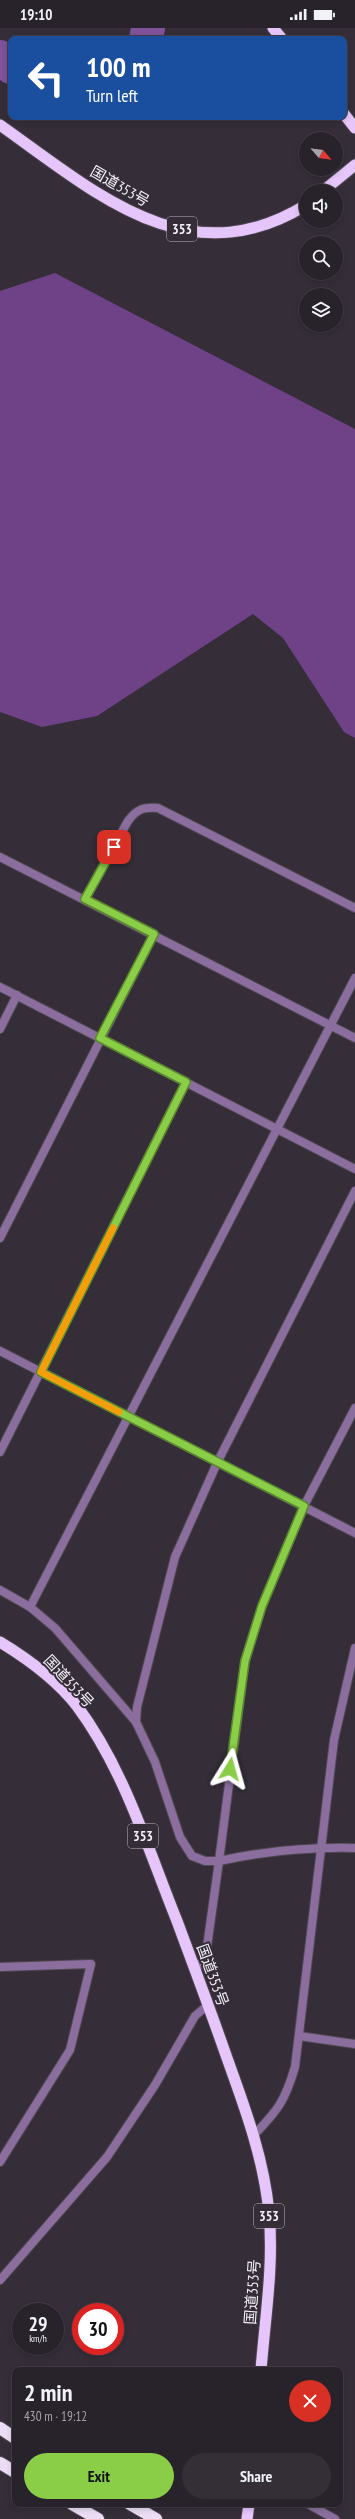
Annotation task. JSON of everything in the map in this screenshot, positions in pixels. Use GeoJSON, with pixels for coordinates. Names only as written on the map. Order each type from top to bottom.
{"type":"FeatureCollection","features":[{"type":"Feature","properties":{"kind":"highway"},"geometry":{"type":"LineString","coordinates":[[273,28],[280,36]]}},
{"type":"Feature","properties":{"kind":"highway"},"geometry":{"type":"LineString","coordinates":[[347,118],[355,128]]}},
{"type":"Feature","properties":{"kind":"highway","name":"国道353号"},"geometry":{"type":"LineString","coordinates":[[0,125],[126,211],[166,226],[196,232],[217,233],[242,230],[262,226],[288,215],[299,208]]}},
{"type":"Feature","properties":{"kind":"highway"},"geometry":{"type":"LineString","coordinates":[[332,184],[355,165]]}},
{"type":"Feature","properties":{"kind":"highway","name":"国道353号"},"geometry":{"type":"LineString","coordinates":[[0,1642],[28,1659],[52,1679],[76,1705],[105,1751],[130,1802],[196,1970],[254,2135],[269,2213],[270,2258],[261,2367]]}},
{"type":"Feature","properties":{"kind":"highway"},"geometry":{"type":"LineString","coordinates":[[0,2428],[12,2436]]}},
{"type":"Feature","properties":{"kind":"highway"},"geometry":{"type":"LineString","coordinates":[[0,2463],[12,2470]]}},
{"type":"Feature","properties":{"kind":"highway"},"geometry":{"type":"LineString","coordinates":[[77,2507],[98,2519]]}},
{"type":"Feature","properties":{"kind":"highway"},"geometry":{"type":"LineString","coordinates":[[135,2507],[156,2519]]}},
{"type":"Feature","properties":{"kind":"highway"},"geometry":{"type":"LineString","coordinates":[[247,2519],[249,2507]]}},
{"type":"Feature","properties":{"kind":"street"},"geometry":{"type":"LineString","coordinates":[[85,899],[128,821],[135,812],[144,807],[158,808],[355,908]]}},
{"type":"Feature","properties":{"kind":"street"},"geometry":{"type":"LineString","coordinates":[[0,857],[154,934],[355,1038]]}},
{"type":"Feature","properties":{"kind":"street"},"geometry":{"type":"LineString","coordinates":[[0,1238],[154,934]]}},
{"type":"Feature","properties":{"kind":"street"},"geometry":{"type":"LineString","coordinates":[[30,1607],[129,1417],[276,1128],[355,978]]}},
{"type":"Feature","properties":{"kind":"street"},"geometry":{"type":"LineString","coordinates":[[0,986],[355,1169]]}},
{"type":"Feature","properties":{"kind":"street"},"geometry":{"type":"LineString","coordinates":[[0,1029],[17,995]]}},
{"type":"Feature","properties":{"kind":"street"},"geometry":{"type":"LineString","coordinates":[[0,1452],[186,1082]]}},
{"type":"Feature","properties":{"kind":"street"},"geometry":{"type":"LineString","coordinates":[[136,1722],[139,1700],[175,1557],[217,1463],[355,1191]]}},
{"type":"Feature","properties":{"kind":"street"},"geometry":{"type":"LineString","coordinates":[[0,1351],[355,1533]]}},
{"type":"Feature","properties":{"kind":"street"},"geometry":{"type":"LineString","coordinates":[[196,1970],[206,1954],[245,1661],[262,1606],[304,1506],[355,1408]]}},
{"type":"Feature","properties":{"kind":"street"},"geometry":{"type":"LineString","coordinates":[[0,1590],[30,1607],[55,1628],[136,1722],[155,1762],[180,1837],[192,1856],[205,1861],[219,1861],[260,1852],[321,1848],[355,1848]]}},
{"type":"Feature","properties":{"kind":"street"},"geometry":{"type":"LineString","coordinates":[[254,2135],[275,2113],[287,2095],[295,2067],[334,1740],[355,1648]]}},
{"type":"Feature","properties":{"kind":"street"},"geometry":{"type":"LineString","coordinates":[[0,1967],[91,1964],[70,2050],[0,2162]]}},
{"type":"Feature","properties":{"kind":"street"},"geometry":{"type":"LineString","coordinates":[[0,2280],[107,2157],[156,2085],[195,2016],[208,2005]]}},
{"type":"Feature","properties":{"kind":"street"},"geometry":{"type":"LineString","coordinates":[[299,2036],[355,2044]]}},
{"type":"Feature","properties":{"kind":"street"},"geometry":{"type":"LineString","coordinates":[[313,2507],[335,2519]]}},
{"type":"Feature","properties":{"kind":"shaded area"},"geometry":{"type":"Polygon","coordinates":[[[55,273],[355,429],[355,738],[344,732],[283,638],[253,614],[97,716],[42,727],[0,712],[0,291],[55,273]]]}},
{"type":"Feature","properties":{"kind":"waterway"},"geometry":{"type":"LineString","coordinates":[[147,36],[148,28]]}},
{"type":"Feature","properties":{"kind":"waterway"},"geometry":{"type":"LineString","coordinates":[[0,57],[8,64]]}},
{"type":"Feature","properties":{"kind":"slow traffic"},"geometry":{"type":"LineString","coordinates":[[113,1228],[41,1372],[119,1412]]}},
{"type":"Feature","properties":{"kind":"route"},"geometry":{"type":"LineString","coordinates":[[114,847],[85,899],[154,934],[100,1038],[186,1082],[41,1372],[304,1506],[281,1557],[262,1606],[245,1661],[230,1769]]}}]}
